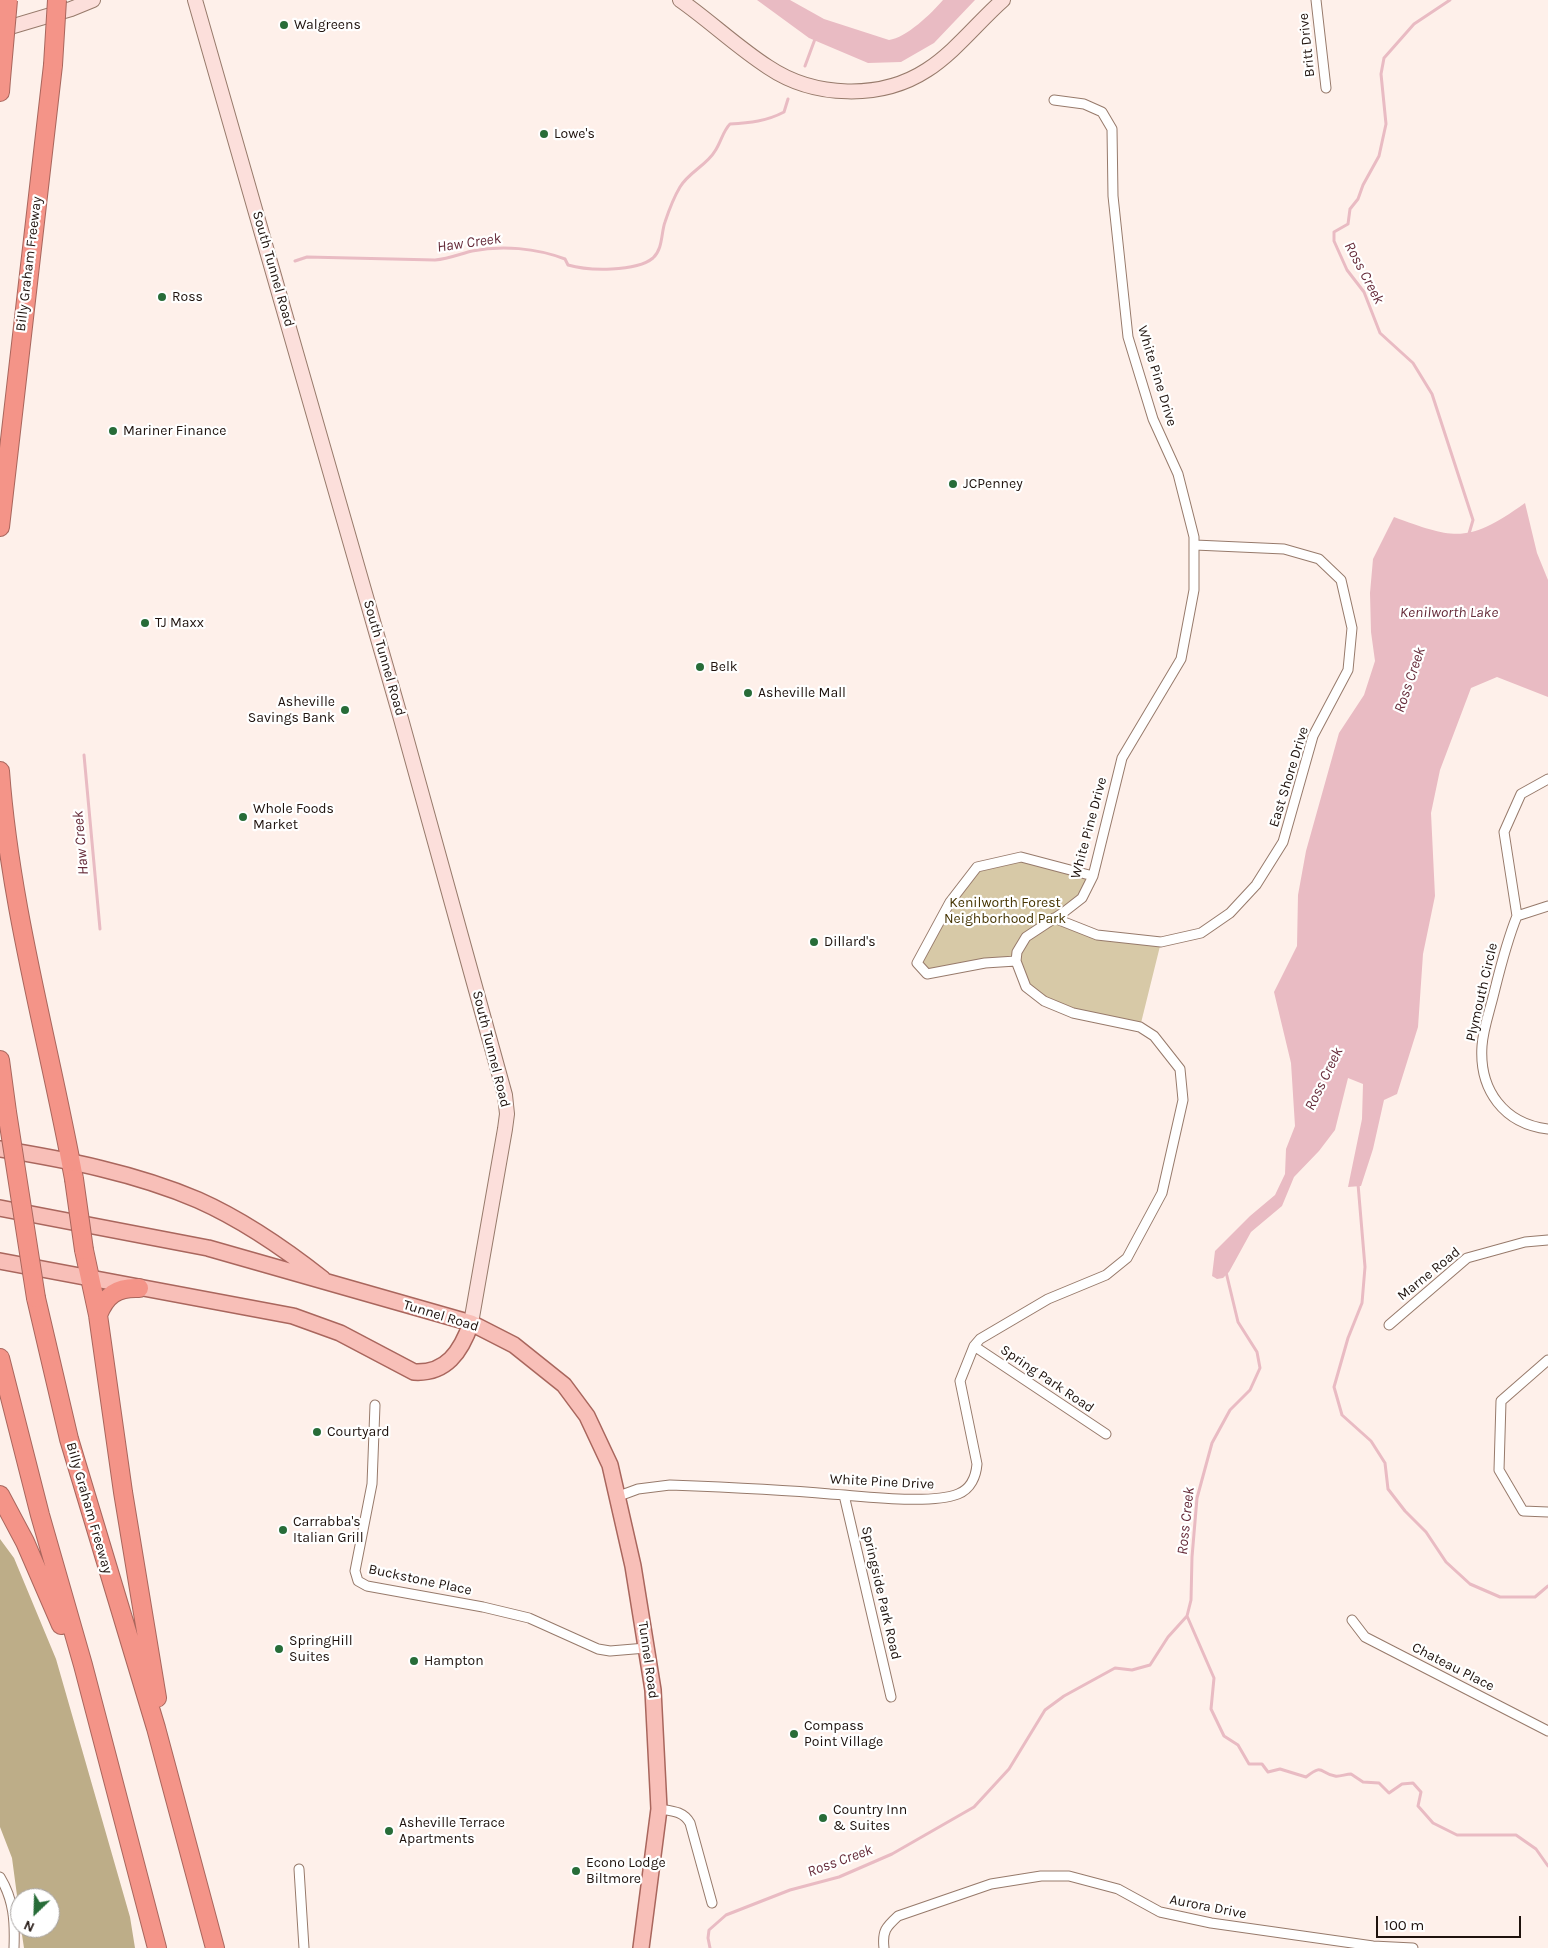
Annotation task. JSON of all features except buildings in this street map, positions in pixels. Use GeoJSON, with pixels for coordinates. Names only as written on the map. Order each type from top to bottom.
{"type":"FeatureCollection","features":[{"type":"Feature","properties":{"kind":"highway"},"geometry":{"type":"LineString","coordinates":[[1,86],[8,0]]}},
{"type":"Feature","properties":{"kind":"highway","name":"Billy Graham Freeway"},"geometry":{"type":"LineString","coordinates":[[0,527],[53,65],[57,0]]}},
{"type":"Feature","properties":{"kind":"highway"},"geometry":{"type":"LineString","coordinates":[[0,771],[3,816],[30,962],[74,1179],[84,1250],[98,1315],[126,1511],[159,1712],[156,1728]]}},
{"type":"Feature","properties":{"kind":"highway","name":"Billy Graham Freeway"},"geometry":{"type":"LineString","coordinates":[[0,1060],[36,1298],[74,1456],[156,1728],[215,1948]]}},
{"type":"Feature","properties":{"kind":"highway"},"geometry":{"type":"LineString","coordinates":[[98,1315],[104,1302],[116,1290],[126,1287],[139,1288]]}},
{"type":"Feature","properties":{"kind":"highway"},"geometry":{"type":"LineString","coordinates":[[0,1358],[40,1515],[83,1665],[157,1948]]}},
{"type":"Feature","properties":{"kind":"highway"},"geometry":{"type":"LineString","coordinates":[[0,1495],[25,1542],[61,1626],[83,1665]]}},
{"type":"Feature","properties":{"kind":"main road"},"geometry":{"type":"LineString","coordinates":[[0,30],[71,9],[93,0]]}},
{"type":"Feature","properties":{"kind":"main road","name":"South Tunnel Road"},"geometry":{"type":"LineString","coordinates":[[195,0],[402,719],[505,1095],[506,1129],[471,1323]]}},
{"type":"Feature","properties":{"kind":"main road"},"geometry":{"type":"LineString","coordinates":[[680,0],[780,74],[822,88],[844,92],[868,91],[911,79],[939,61],[1003,0]]}},
{"type":"Feature","properties":{"kind":"main road"},"geometry":{"type":"LineString","coordinates":[[0,1149],[70,1160],[156,1185],[199,1201],[268,1240],[331,1284]]}},
{"type":"Feature","properties":{"kind":"main road","name":"Tunnel Road"},"geometry":{"type":"LineString","coordinates":[[0,1208],[208,1248],[471,1323],[514,1345],[564,1385],[588,1416],[610,1465],[633,1566],[646,1648],[657,1730],[659,1809],[641,1948]]}},
{"type":"Feature","properties":{"kind":"main road"},"geometry":{"type":"LineString","coordinates":[[0,1261],[89,1276],[139,1288],[271,1310],[314,1322],[355,1340],[414,1372],[424,1373],[446,1365],[459,1351],[471,1323]]}},
{"type":"Feature","properties":{"kind":"street","name":"Britt Drive"},"geometry":{"type":"LineString","coordinates":[[1316,0],[1326,88]]}},
{"type":"Feature","properties":{"kind":"street","name":"White Pine Drive"},"geometry":{"type":"LineString","coordinates":[[1016,961],[1017,952],[1026,937],[1082,898],[1093,876],[1122,758],[1182,659],[1194,590],[1194,545],[1178,474],[1153,419],[1128,337],[1112,196],[1112,129],[1102,112],[1084,104],[1054,100]]}},
{"type":"Feature","properties":{"kind":"street","name":"East Shore Drive"},"geometry":{"type":"LineString","coordinates":[[1054,918],[1097,935],[1161,942],[1201,934],[1225,918],[1256,885],[1283,842],[1314,736],[1348,670],[1352,628],[1341,580],[1318,559],[1284,549],[1194,545]]}},
{"type":"Feature","properties":{"kind":"street"},"geometry":{"type":"LineString","coordinates":[[1548,779],[1521,794],[1504,832],[1517,916],[1548,906]]}},
{"type":"Feature","properties":{"kind":"street"},"geometry":{"type":"LineString","coordinates":[[974,1346],[980,1339],[1048,1299],[1106,1275],[1127,1258],[1162,1193],[1183,1100],[1180,1069],[1154,1036],[1140,1027],[1073,1013],[1044,1001],[1026,987],[1016,961],[986,962],[927,974],[917,963],[950,902],[977,867],[1021,857],[1093,876]]}},
{"type":"Feature","properties":{"kind":"street","name":"Plymouth Circle"},"geometry":{"type":"LineString","coordinates":[[1517,916],[1506,944],[1482,1045],[1483,1068],[1490,1093],[1508,1114],[1522,1122],[1548,1129]]}},
{"type":"Feature","properties":{"kind":"street","name":"Marne Road"},"geometry":{"type":"LineString","coordinates":[[1389,1325],[1467,1258],[1525,1242],[1548,1240]]}},
{"type":"Feature","properties":{"kind":"street","name":"White Pine Drive"},"geometry":{"type":"LineString","coordinates":[[618,1496],[638,1489],[670,1486],[942,1499],[960,1494],[969,1487],[976,1475],[977,1464],[960,1381],[974,1346]]}},
{"type":"Feature","properties":{"kind":"street","name":"Spring Park Road"},"geometry":{"type":"LineString","coordinates":[[974,1346],[1106,1434]]}},
{"type":"Feature","properties":{"kind":"street"},"geometry":{"type":"LineString","coordinates":[[1548,1360],[1501,1401],[1499,1470],[1523,1511],[1548,1512]]}},
{"type":"Feature","properties":{"kind":"street","name":"Buckstone Place"},"geometry":{"type":"LineString","coordinates":[[375,1405],[372,1484],[355,1572],[358,1581],[367,1586],[483,1607],[529,1618],[598,1649],[610,1651],[646,1648]]}},
{"type":"Feature","properties":{"kind":"street","name":"Springside Park Road"},"geometry":{"type":"LineString","coordinates":[[844,1495],[891,1697]]}},
{"type":"Feature","properties":{"kind":"street","name":"Chateau Place"},"geometry":{"type":"LineString","coordinates":[[1352,1620],[1364,1637],[1548,1732]]}},
{"type":"Feature","properties":{"kind":"street"},"geometry":{"type":"LineString","coordinates":[[659,1809],[680,1813],[690,1823],[712,1902]]}},
{"type":"Feature","properties":{"kind":"street"},"geometry":{"type":"LineString","coordinates":[[299,1869],[304,1948]]}},
{"type":"Feature","properties":{"kind":"street","name":"Aurora Drive"},"geometry":{"type":"LineString","coordinates":[[884,1948],[882,1936],[888,1925],[898,1916],[991,1884],[1041,1876],[1069,1876],[1118,1889],[1160,1912],[1211,1923],[1373,1947],[1413,1948]]}},
{"type":"Feature","properties":{"kind":"street"},"geometry":{"type":"LineString","coordinates":[[0,1877],[8,1888],[15,1914],[14,1948]]}},
{"type":"Feature","properties":{"kind":"green space","name":"Kenilworth Forest Neighborhood Park"},"geometry":{"type":"Polygon","coordinates":[[[1021,857],[1093,876],[1082,898],[1055,918],[1097,935],[1161,942],[1140,1027],[1073,1013],[1026,987],[1016,961],[927,974],[917,963],[950,902],[977,867],[1021,857]]]}},
{"type":"Feature","properties":{"kind":"shaded area"},"geometry":{"type":"Polygon","coordinates":[[[0,1539],[14,1558],[56,1659],[130,1917],[135,1948],[24,1948],[22,1938],[60,1938],[60,1888],[16,1888],[12,1858],[0,1827],[0,1539]]]}},
{"type":"Feature","properties":{"kind":"water"},"geometry":{"type":"Polygon","coordinates":[[[757,0],[790,0],[824,19],[889,40],[911,30],[926,18],[943,0],[975,0],[934,43],[901,62],[868,63],[809,38],[757,0]]]}},
{"type":"Feature","properties":{"kind":"water","name":"Kenilworth Lake"},"geometry":{"type":"Polygon","coordinates":[[[1525,503],[1537,553],[1548,580],[1548,697],[1497,677],[1471,688],[1440,770],[1431,813],[1435,896],[1423,954],[1418,1027],[1397,1094],[1384,1100],[1373,1149],[1361,1186],[1348,1187],[1362,1119],[1363,1084],[1348,1078],[1335,1130],[1319,1151],[1294,1177],[1282,1206],[1251,1232],[1229,1272],[1223,1278],[1217,1279],[1212,1276],[1215,1251],[1250,1216],[1275,1195],[1285,1174],[1286,1149],[1295,1126],[1291,1063],[1274,992],[1297,946],[1298,895],[1306,851],[1339,733],[1364,695],[1375,661],[1371,632],[1370,593],[1373,559],[1394,517],[1433,530],[1462,534],[1490,525],[1525,503]]]}},
{"type":"Feature","properties":{"kind":"waterway","name":"Ross Creek"},"geometry":{"type":"LineString","coordinates":[[1450,0],[1414,24],[1384,58],[1381,74],[1386,124],[1379,156],[1363,185],[1358,199],[1350,209],[1348,224],[1334,232],[1334,241],[1347,270],[1364,292],[1380,333],[1413,363],[1432,394],[1473,520],[1468,537]]}},
{"type":"Feature","properties":{"kind":"waterway","name":"Haw Creek"},"geometry":{"type":"LineString","coordinates":[[805,66],[815,39]]}},
{"type":"Feature","properties":{"kind":"waterway","name":"Haw Creek"},"geometry":{"type":"LineString","coordinates":[[295,261],[307,257],[435,260],[483,249],[507,248],[531,250],[554,255],[565,259],[568,265],[577,267],[612,269],[645,263],[653,258],[659,250],[665,222],[678,191],[688,177],[712,156],[730,124],[758,121],[778,115],[784,112],[788,99]]}},
{"type":"Feature","properties":{"kind":"waterway","name":"Haw Creek"},"geometry":{"type":"LineString","coordinates":[[84,755],[100,929]]}},
{"type":"Feature","properties":{"kind":"waterway"},"geometry":{"type":"LineString","coordinates":[[1358,1184],[1365,1267],[1362,1303],[1348,1338],[1334,1387],[1342,1415],[1371,1441],[1385,1463],[1388,1489],[1405,1511],[1426,1532],[1446,1562],[1470,1584],[1500,1597],[1535,1597],[1548,1586]]}},
{"type":"Feature","properties":{"kind":"waterway","name":"Ross Creek"},"geometry":{"type":"LineString","coordinates":[[710,1948],[709,1930],[726,1915],[790,1890],[839,1877],[892,1854],[974,1807],[1009,1769],[1045,1710],[1064,1696],[1115,1668],[1132,1670],[1150,1665],[1168,1637],[1187,1616],[1191,1600],[1192,1557],[1197,1498],[1212,1443],[1230,1410],[1250,1390],[1260,1368],[1257,1352],[1238,1322],[1226,1272]]}},
{"type":"Feature","properties":{"kind":"waterway"},"geometry":{"type":"LineString","coordinates":[[1187,1616],[1214,1678],[1211,1709],[1224,1736],[1238,1745],[1249,1764],[1262,1764],[1268,1772],[1280,1769],[1306,1777],[1319,1770],[1335,1776],[1351,1774],[1363,1782],[1379,1783],[1389,1793],[1402,1784],[1413,1783],[1421,1792],[1418,1806],[1433,1823],[1457,1835],[1516,1835],[1536,1849],[1548,1866]]}},
{"type":"Feature","properties":{"kind":"place","name":"Walgreens"},"geometry":{"type":"Point","coordinates":[284,25]}},
{"type":"Feature","properties":{"kind":"place","name":"Lowe's"},"geometry":{"type":"Point","coordinates":[544,134]}},
{"type":"Feature","properties":{"kind":"place","name":"Ross"},"geometry":{"type":"Point","coordinates":[162,297]}},
{"type":"Feature","properties":{"kind":"place","name":"Mariner Finance"},"geometry":{"type":"Point","coordinates":[113,431]}},
{"type":"Feature","properties":{"kind":"place","name":"JCPenney"},"geometry":{"type":"Point","coordinates":[953,484]}},
{"type":"Feature","properties":{"kind":"place","name":"TJ Maxx"},"geometry":{"type":"Point","coordinates":[145,623]}},
{"type":"Feature","properties":{"kind":"place","name":"Belk"},"geometry":{"type":"Point","coordinates":[700,667]}},
{"type":"Feature","properties":{"kind":"place","name":"Asheville Mall"},"geometry":{"type":"Point","coordinates":[748,693]}},
{"type":"Feature","properties":{"kind":"place","name":"Asheville Savings Bank"},"geometry":{"type":"Point","coordinates":[345,710]}},
{"type":"Feature","properties":{"kind":"place","name":"Whole Foods Market"},"geometry":{"type":"Point","coordinates":[243,817]}},
{"type":"Feature","properties":{"kind":"place","name":"Dillard's"},"geometry":{"type":"Point","coordinates":[814,942]}},
{"type":"Feature","properties":{"kind":"place","name":"Courtyard"},"geometry":{"type":"Point","coordinates":[317,1432]}},
{"type":"Feature","properties":{"kind":"place","name":"Carrabba's Italian Grill"},"geometry":{"type":"Point","coordinates":[283,1530]}},
{"type":"Feature","properties":{"kind":"place","name":"SpringHill Suites"},"geometry":{"type":"Point","coordinates":[279,1649]}},
{"type":"Feature","properties":{"kind":"place","name":"Hampton"},"geometry":{"type":"Point","coordinates":[414,1661]}},
{"type":"Feature","properties":{"kind":"place","name":"Compass Point Village"},"geometry":{"type":"Point","coordinates":[794,1734]}},
{"type":"Feature","properties":{"kind":"place","name":"Country Inn & Suites"},"geometry":{"type":"Point","coordinates":[823,1818]}},
{"type":"Feature","properties":{"kind":"place","name":"Asheville Terrace Apartments"},"geometry":{"type":"Point","coordinates":[389,1831]}},
{"type":"Feature","properties":{"kind":"place","name":"Econo Lodge Biltmore"},"geometry":{"type":"Point","coordinates":[576,1871]}}]}
